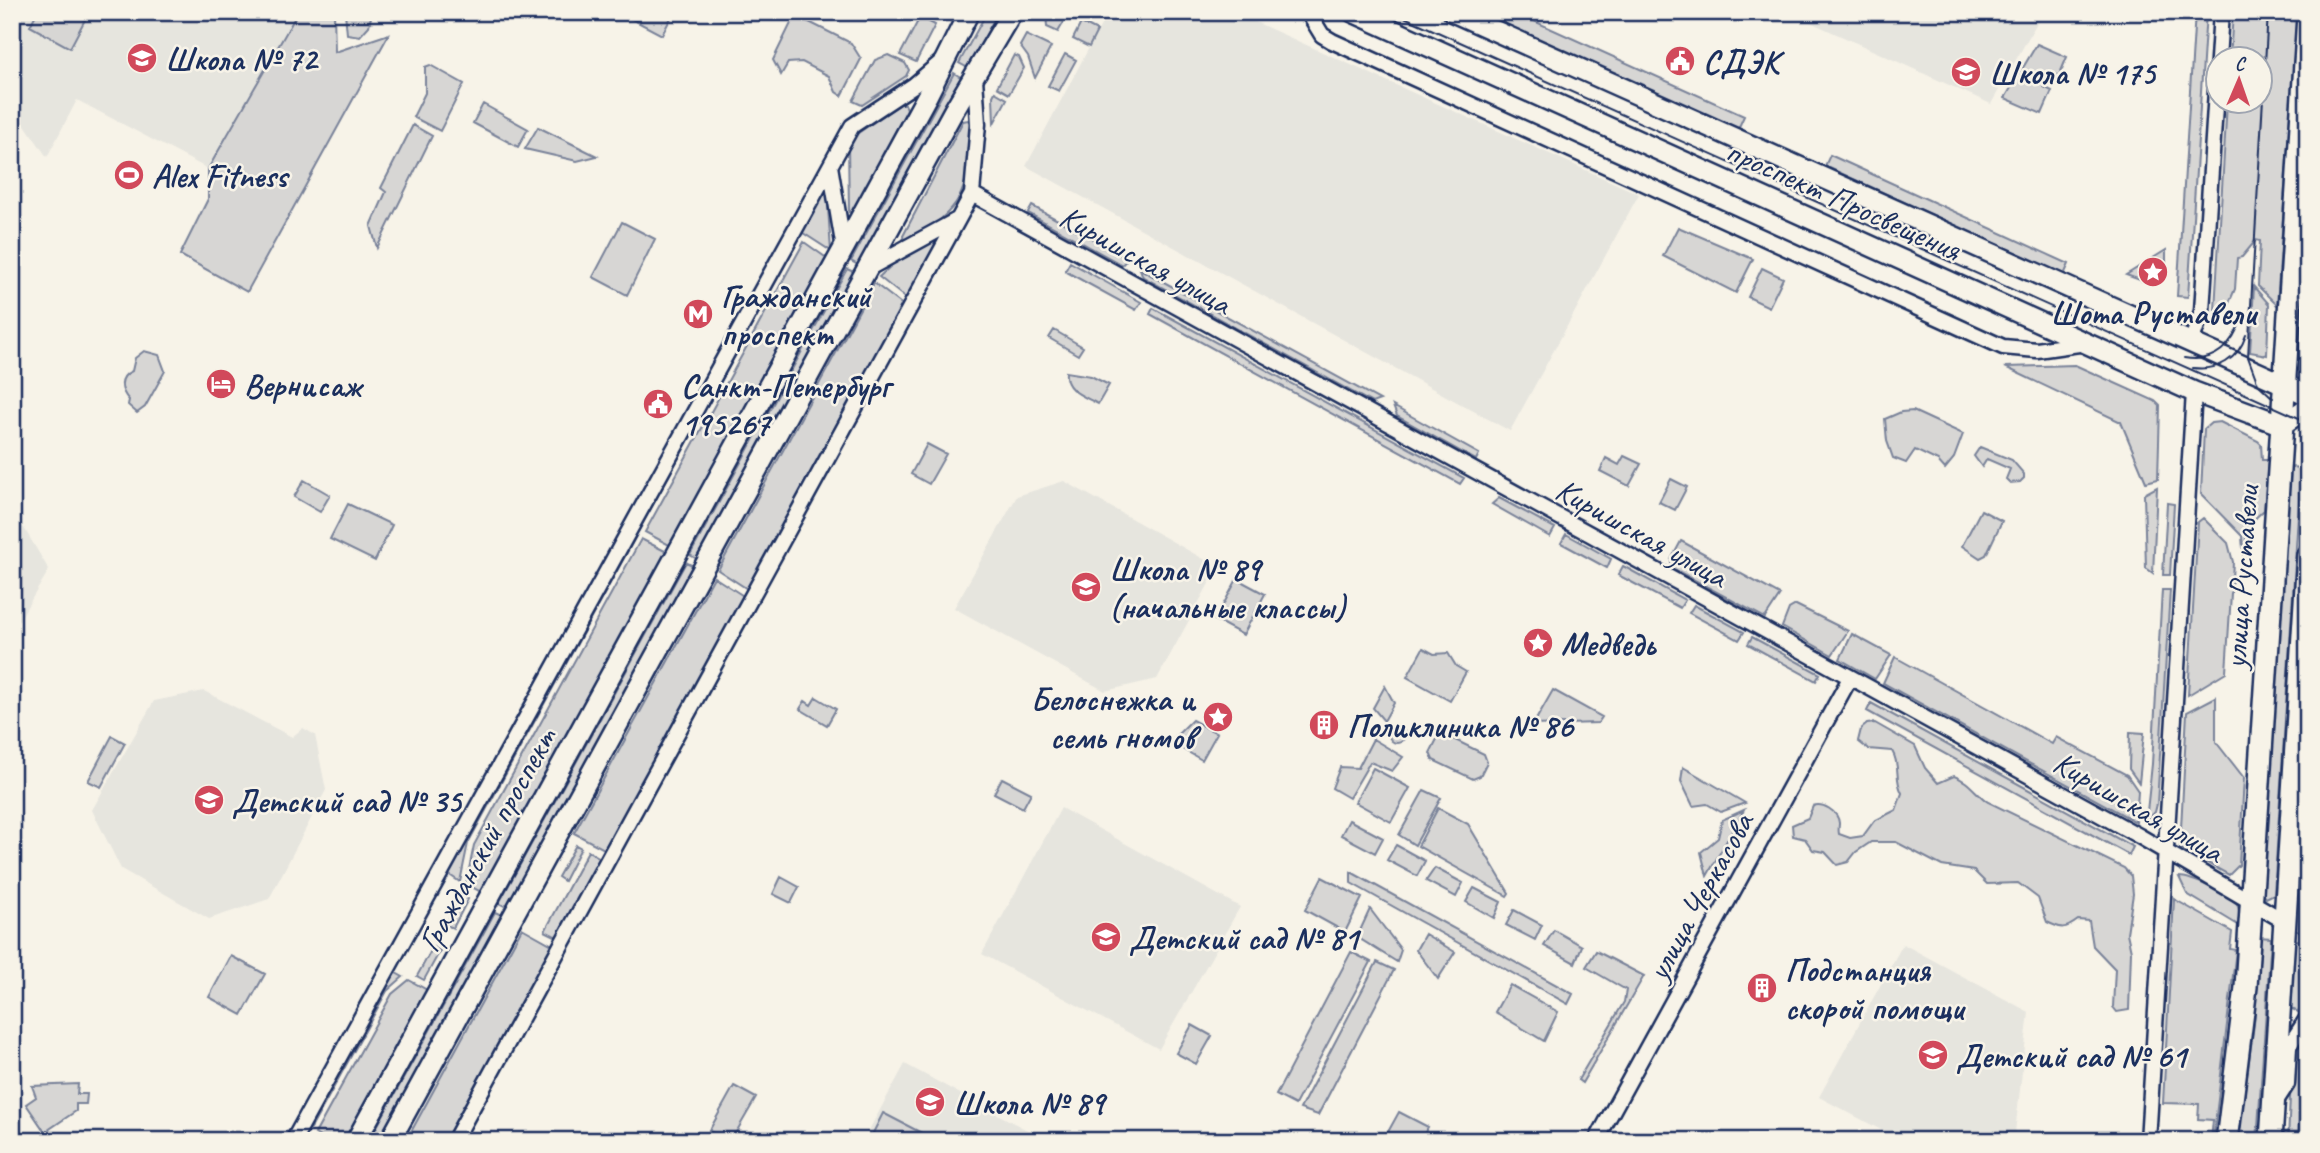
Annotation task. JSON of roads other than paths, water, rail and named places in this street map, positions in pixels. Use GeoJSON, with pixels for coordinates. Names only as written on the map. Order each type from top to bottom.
{"type":"FeatureCollection","features":[{"type":"Feature","properties":{"kind":"main road","name":"Гражданский проспект"},"geometry":{"type":"LineString","coordinates":[[356,1141],[844,249],[970,12]]}},
{"type":"Feature","properties":{"kind":"main road","name":"Гражданский проспект"},"geometry":{"type":"LineString","coordinates":[[390,1141],[954,110],[1012,12]]}},
{"type":"Feature","properties":{"kind":"main road","name":"проспект Просвещения"},"geometry":{"type":"LineString","coordinates":[[1353,12],[2194,392],[2282,425]]}},
{"type":"Feature","properties":{"kind":"main road","name":"проспект Просвещения"},"geometry":{"type":"LineString","coordinates":[[1453,12],[2285,387],[2308,395]]}},
{"type":"Feature","properties":{"kind":"main road","name":"улица Руставели"},"geometry":{"type":"LineString","coordinates":[[2227,1141],[2243,1010],[2282,425],[2301,235],[2308,16]]}},
{"type":"Feature","properties":{"kind":"main road"},"geometry":{"type":"LineString","coordinates":[[2282,425],[2308,407]]}},
{"type":"Feature","properties":{"kind":"main road","name":"улица Руставели"},"geometry":{"type":"LineString","coordinates":[[2271,1141],[2308,555]]}},
{"type":"Feature","properties":{"kind":"street"},"geometry":{"type":"LineString","coordinates":[[1308,12],[1322,35],[1332,41],[2003,347],[2038,350],[2086,343]]}},
{"type":"Feature","properties":{"kind":"street"},"geometry":{"type":"LineString","coordinates":[[2191,343],[2202,312],[2221,12]]}},
{"type":"Feature","properties":{"kind":"street"},"geometry":{"type":"LineString","coordinates":[[293,1141],[852,126],[914,85],[942,62]]}},
{"type":"Feature","properties":{"kind":"street"},"geometry":{"type":"LineString","coordinates":[[454,1141],[972,194],[978,124],[975,78]]}},
{"type":"Feature","properties":{"kind":"street"},"geometry":{"type":"LineString","coordinates":[[830,166],[844,249]]}},
{"type":"Feature","properties":{"kind":"street","name":"Киришская улица"},"geometry":{"type":"LineString","coordinates":[[972,194],[2166,853],[2284,921]]}},
{"type":"Feature","properties":{"kind":"street"},"geometry":{"type":"LineString","coordinates":[[869,268],[957,220]]}},
{"type":"Feature","properties":{"kind":"street","name":"улица Руставели"},"geometry":{"type":"LineString","coordinates":[[2148,1141],[2194,392]]}},
{"type":"Feature","properties":{"kind":"street","name":"улица Черкасова"},"geometry":{"type":"LineString","coordinates":[[1596,1141],[1850,678]]}},
{"type":"Feature","properties":{"kind":"street"},"geometry":{"type":"LineString","coordinates":[[2273,1104],[2287,1084],[2289,1046],[2308,1017],[2279,1017]]}},
{"type":"Feature","properties":{"kind":"tram line"},"geometry":{"type":"LineString","coordinates":[[1393,12],[2308,422]]}},
{"type":"Feature","properties":{"kind":"tram line"},"geometry":{"type":"LineString","coordinates":[[2268,12],[2248,357],[2258,384],[2273,398]]}},
{"type":"Feature","properties":{"kind":"tram line"},"geometry":{"type":"LineString","coordinates":[[2184,358],[2214,355],[2234,336],[2242,317]]}},
{"type":"Feature","properties":{"kind":"tram line"},"geometry":{"type":"LineString","coordinates":[[2193,368],[2211,368],[2226,362],[2238,351],[2246,335]]}},
{"type":"Feature","properties":{"kind":"tram line"},"geometry":{"type":"LineString","coordinates":[[2303,1141],[2308,1070]]}},
{"type":"Feature","properties":{"kind":"place","name":"Школа № 72"},"geometry":{"type":"Point","coordinates":[142,58]}},
{"type":"Feature","properties":{"kind":"place","name":"СДЭК"},"geometry":{"type":"Point","coordinates":[1680,61]}},
{"type":"Feature","properties":{"kind":"place","name":"Школа № 175"},"geometry":{"type":"Point","coordinates":[1966,72]}},
{"type":"Feature","properties":{"kind":"place","name":"Alex Fitness"},"geometry":{"type":"Point","coordinates":[129,175]}},
{"type":"Feature","properties":{"kind":"place","name":"Шота Руставели"},"geometry":{"type":"Point","coordinates":[2153,272]}},
{"type":"Feature","properties":{"kind":"place","name":"Гражданский проспект"},"geometry":{"type":"Point","coordinates":[698,314]}},
{"type":"Feature","properties":{"kind":"place","name":"Вернисаж"},"geometry":{"type":"Point","coordinates":[221,384]}},
{"type":"Feature","properties":{"kind":"place","name":"Санкт-Петербург 195267"},"geometry":{"type":"Point","coordinates":[658,404]}},
{"type":"Feature","properties":{"kind":"place","name":"Школа № 89 (начальные классы)"},"geometry":{"type":"Point","coordinates":[1086,587]}},
{"type":"Feature","properties":{"kind":"place","name":"Медведь"},"geometry":{"type":"Point","coordinates":[1538,643]}},
{"type":"Feature","properties":{"kind":"place","name":"Белоснежка и семь гномов"},"geometry":{"type":"Point","coordinates":[1218,717]}},
{"type":"Feature","properties":{"kind":"place","name":"Поликлиника № 86"},"geometry":{"type":"Point","coordinates":[1324,725]}},
{"type":"Feature","properties":{"kind":"place","name":"Детский сад № 35"},"geometry":{"type":"Point","coordinates":[209,800]}},
{"type":"Feature","properties":{"kind":"place","name":"Детский сад № 81"},"geometry":{"type":"Point","coordinates":[1106,937]}},
{"type":"Feature","properties":{"kind":"place","name":"Подстанция скорой помощи"},"geometry":{"type":"Point","coordinates":[1762,988]}},
{"type":"Feature","properties":{"kind":"place","name":"Детский сад № 61"},"geometry":{"type":"Point","coordinates":[1933,1055]}},
{"type":"Feature","properties":{"kind":"place","name":"Школа № 89"},"geometry":{"type":"Point","coordinates":[930,1102]}}]}
